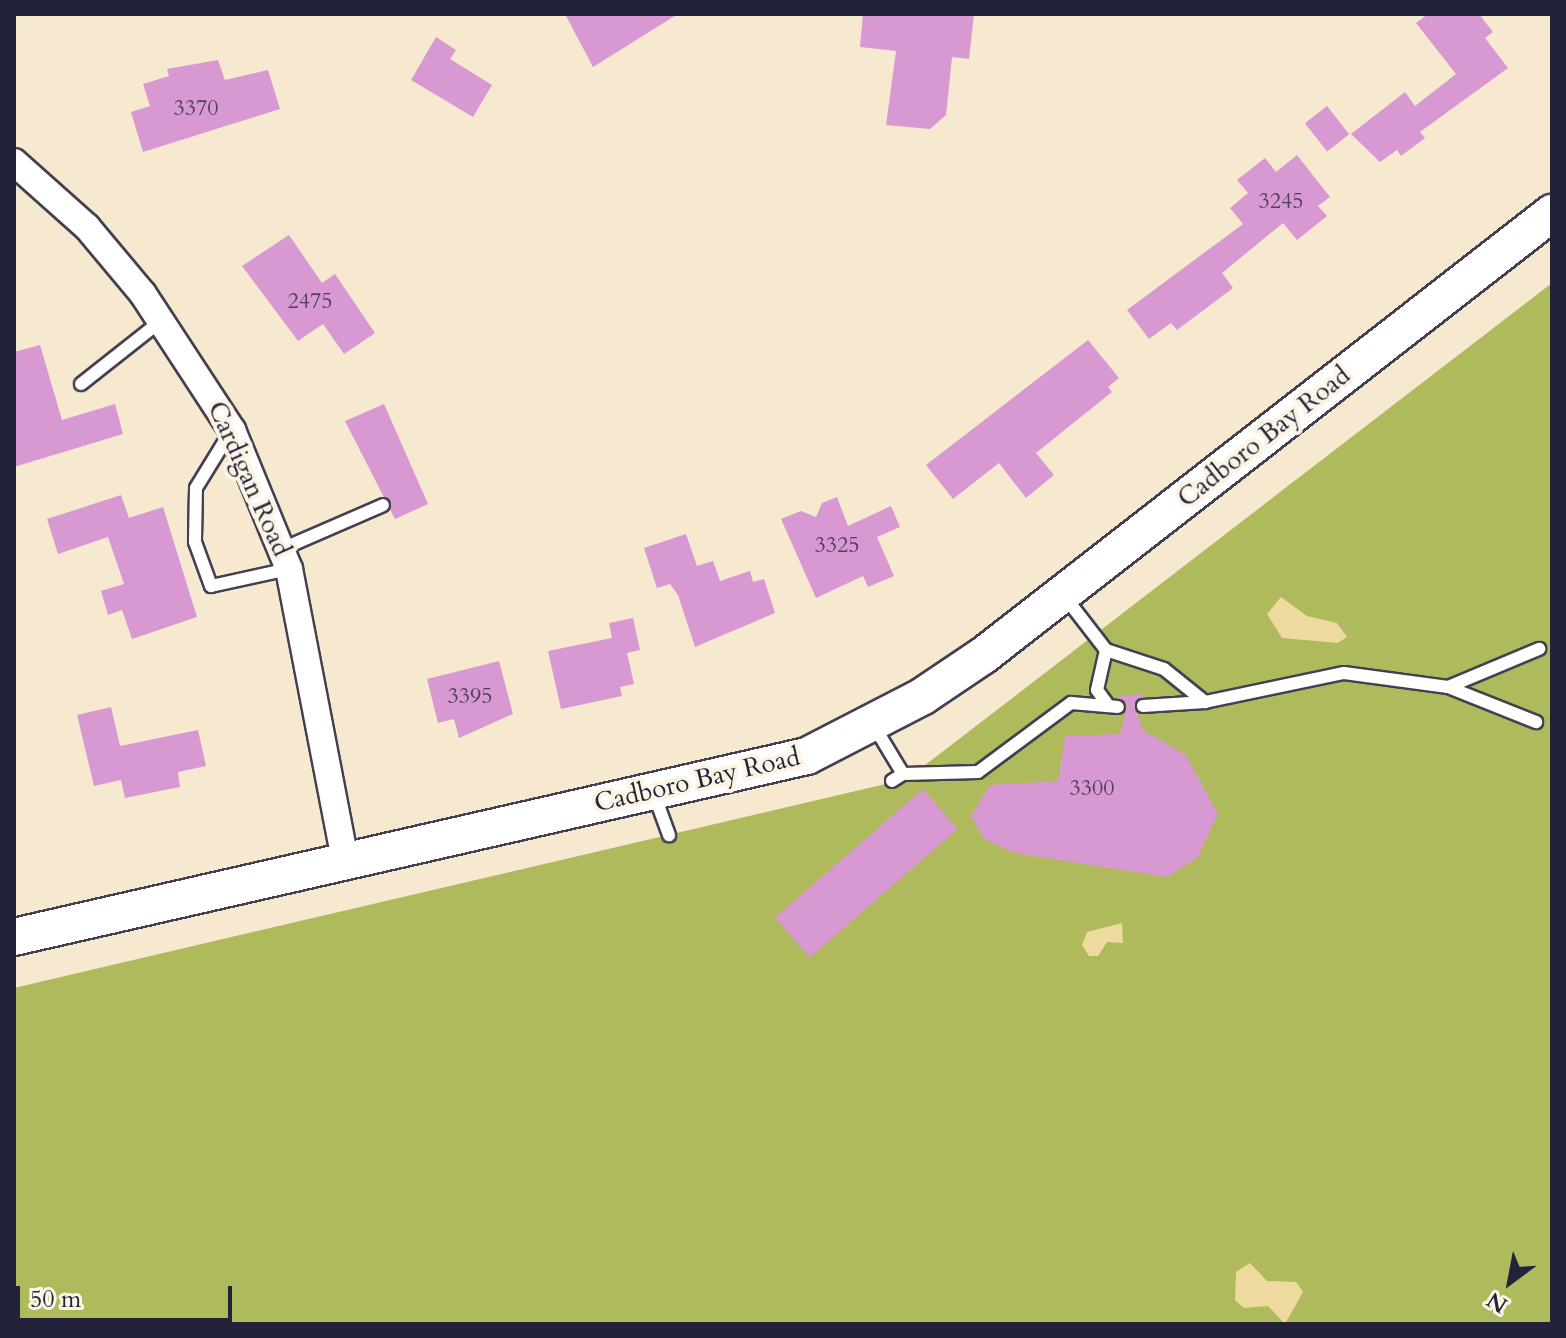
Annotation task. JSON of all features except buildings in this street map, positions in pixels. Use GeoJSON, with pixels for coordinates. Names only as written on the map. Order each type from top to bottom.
{"type":"FeatureCollection","features":[{"type":"Feature","properties":{"kind":"main road","name":"Cadboro Bay Road"},"geometry":{"type":"LineString","coordinates":[[14,937],[346,864],[807,756],[873,724],[972,663],[1552,213]]}},
{"type":"Feature","properties":{"kind":"street","name":"Cardigan Road"},"geometry":{"type":"LineString","coordinates":[[14,162],[87,227],[162,320],[232,430],[285,559],[346,864]]}},
{"type":"Feature","properties":{"kind":"lane"},"geometry":{"type":"LineString","coordinates":[[81,384],[162,320]]}},
{"type":"Feature","properties":{"kind":"lane"},"geometry":{"type":"LineString","coordinates":[[232,430],[196,488],[195,542],[211,586],[285,559],[383,505]]}},
{"type":"Feature","properties":{"kind":"lane"},"geometry":{"type":"LineString","coordinates":[[1063,594],[1106,650],[1164,669],[1205,702]]}},
{"type":"Feature","properties":{"kind":"lane"},"geometry":{"type":"LineString","coordinates":[[1448,687],[1539,649]]}},
{"type":"Feature","properties":{"kind":"lane"},"geometry":{"type":"LineString","coordinates":[[873,724],[897,777],[978,772],[1071,703],[1114,707],[1097,690],[1106,650]]}},
{"type":"Feature","properties":{"kind":"lane"},"geometry":{"type":"LineString","coordinates":[[1143,706],[1205,702],[1344,673],[1448,687],[1536,722]]}},
{"type":"Feature","properties":{"kind":"lane"},"geometry":{"type":"LineString","coordinates":[[653,791],[669,835]]}},
{"type":"Feature","properties":{"kind":"green space"},"geometry":{"type":"Polygon","coordinates":[[[1552,283],[1552,1324],[14,1324],[14,988],[907,779],[1552,283]]]}},
{"type":"Feature","properties":{"kind":"sand"},"geometry":{"type":"Polygon","coordinates":[[[1281,597],[1307,616],[1337,623],[1347,637],[1338,643],[1282,638],[1267,614],[1281,597]]]}},
{"type":"Feature","properties":{"kind":"sand"},"geometry":{"type":"Polygon","coordinates":[[[1122,923],[1123,943],[1107,942],[1098,956],[1089,956],[1082,945],[1087,932],[1122,923]]]}},
{"type":"Feature","properties":{"kind":"sand"},"geometry":{"type":"Polygon","coordinates":[[[1250,1263],[1267,1281],[1296,1282],[1303,1292],[1285,1324],[1268,1306],[1244,1308],[1235,1300],[1236,1272],[1250,1263]]]}}]}
